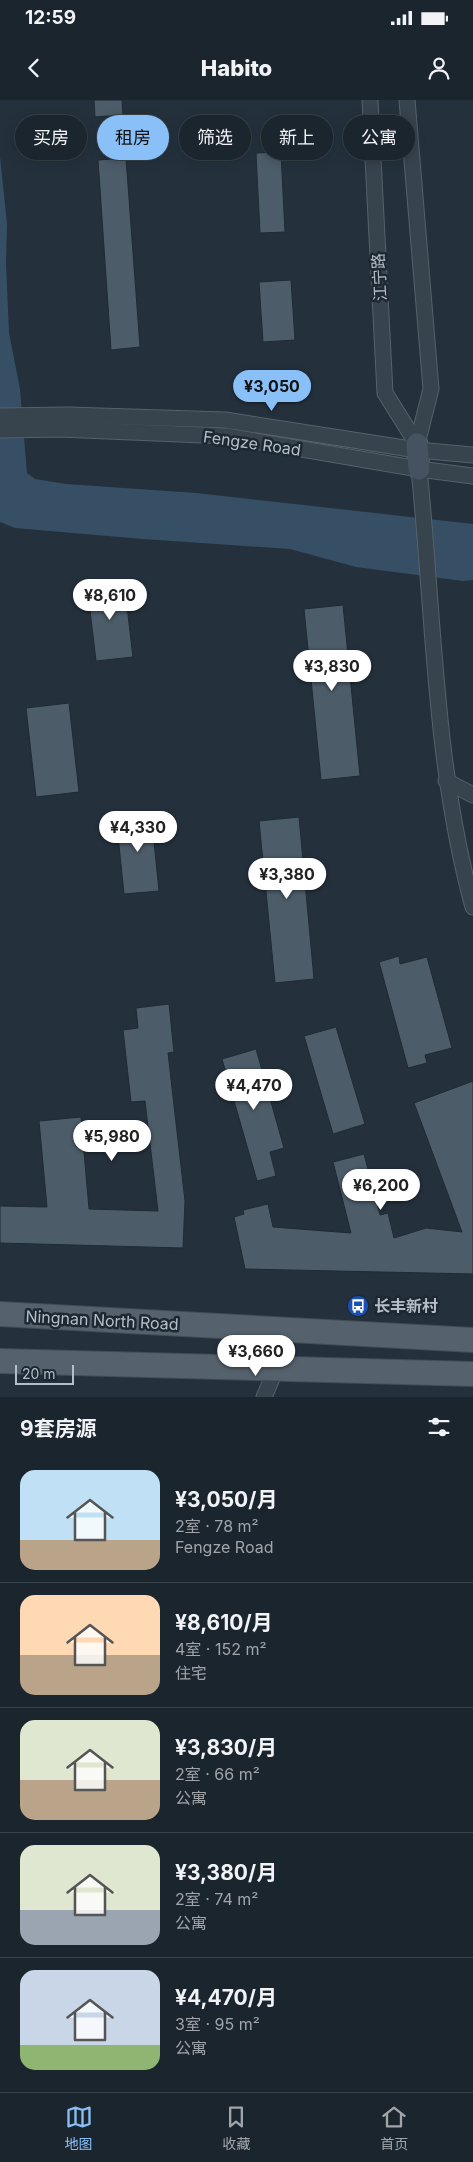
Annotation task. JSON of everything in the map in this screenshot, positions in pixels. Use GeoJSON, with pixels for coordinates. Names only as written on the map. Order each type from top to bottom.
{"type":"FeatureCollection","features":[{"type":"Feature","properties":{"kind":"main road","name":"Ningnan North Road"},"geometry":{"type":"LineString","coordinates":[[0,1314],[473,1340]]}},
{"type":"Feature","properties":{"kind":"main road"},"geometry":{"type":"LineString","coordinates":[[0,1361],[473,1374]]}},
{"type":"Feature","properties":{"kind":"street","name":"江宁路"},"geometry":{"type":"LineString","coordinates":[[370,100],[385,393],[418,454]]}},
{"type":"Feature","properties":{"kind":"street"},"geometry":{"type":"LineString","coordinates":[[407,100],[431,390],[418,454],[429,598],[446,780],[473,907]]}},
{"type":"Feature","properties":{"kind":"street","name":"Fengze Road"},"geometry":{"type":"LineString","coordinates":[[0,416],[68,415],[225,420],[418,454],[473,476]]}},
{"type":"Feature","properties":{"kind":"street","name":"Fengze Road"},"geometry":{"type":"LineString","coordinates":[[0,430],[226,436],[418,454],[473,455]]}},
{"type":"Feature","properties":{"kind":"street"},"geometry":{"type":"LineString","coordinates":[[446,780],[473,795]]}},
{"type":"Feature","properties":{"kind":"street"},"geometry":{"type":"LineString","coordinates":[[264,1397],[276,1369]]}},
{"type":"Feature","properties":{"kind":"water"},"geometry":{"type":"Polygon","coordinates":[[[0,157],[7,224],[6,264],[9,333],[20,389],[27,473],[35,479],[66,484],[196,493],[473,524],[473,580],[463,581],[356,567],[290,549],[15,528],[0,522],[0,157]]]}},
{"type":"Feature","properties":{"kind":"building"},"geometry":{"type":"Polygon","coordinates":[[[94,100],[122,100],[123,115],[97,115],[95,117],[94,100]]]}},
{"type":"Feature","properties":{"kind":"building"},"geometry":{"type":"Polygon","coordinates":[[[256,153],[261,153],[261,160],[281,160],[285,232],[260,233],[256,153]]]}},
{"type":"Feature","properties":{"kind":"building"},"geometry":{"type":"Polygon","coordinates":[[[98,160],[126,160],[140,347],[111,350],[98,160]]]}},
{"type":"Feature","properties":{"kind":"building"},"geometry":{"type":"Polygon","coordinates":[[[291,280],[295,340],[263,342],[259,282],[291,280]]]}},
{"type":"Feature","properties":{"kind":"building"},"geometry":{"type":"Polygon","coordinates":[[[124,581],[133,657],[96,661],[87,585],[124,581]]]}},
{"type":"Feature","properties":{"kind":"building"},"geometry":{"type":"Polygon","coordinates":[[[343,605],[360,776],[321,780],[304,609],[343,605]]]}},
{"type":"Feature","properties":{"kind":"building"},"geometry":{"type":"Polygon","coordinates":[[[69,703],[79,792],[36,797],[26,708],[69,703]]]}},
{"type":"Feature","properties":{"kind":"building"},"geometry":{"type":"Polygon","coordinates":[[[151,812],[159,891],[124,894],[116,816],[151,812]]]}},
{"type":"Feature","properties":{"kind":"building"},"geometry":{"type":"Polygon","coordinates":[[[299,817],[314,979],[275,983],[259,821],[299,817]]]}},
{"type":"Feature","properties":{"kind":"building"},"geometry":{"type":"Polygon","coordinates":[[[399,956],[400,964],[427,957],[452,1048],[425,1055],[427,1063],[408,1068],[379,962],[399,956]]]}},
{"type":"Feature","properties":{"kind":"building"},"geometry":{"type":"Polygon","coordinates":[[[169,1004],[174,1052],[168,1053],[185,1201],[183,1248],[0,1243],[0,1206],[47,1207],[39,1121],[81,1117],[89,1209],[158,1211],[145,1101],[131,1102],[123,1030],[138,1028],[136,1008],[169,1004]]]}},
{"type":"Feature","properties":{"kind":"building"},"geometry":{"type":"Polygon","coordinates":[[[336,1027],[365,1124],[333,1134],[304,1036],[336,1027]]]}},
{"type":"Feature","properties":{"kind":"building"},"geometry":{"type":"Polygon","coordinates":[[[256,1049],[284,1148],[270,1152],[276,1176],[257,1181],[222,1059],[256,1049]]]}},
{"type":"Feature","properties":{"kind":"building"},"geometry":{"type":"Polygon","coordinates":[[[473,1081],[473,1274],[245,1269],[234,1217],[244,1214],[243,1210],[268,1204],[273,1227],[351,1233],[333,1162],[364,1154],[380,1215],[388,1213],[394,1238],[426,1228],[462,1232],[414,1103],[473,1081]]]}},
{"type":"Feature","properties":{"kind":"place","name":"长丰新村"},"geometry":{"type":"Point","coordinates":[358,1306]}}]}
